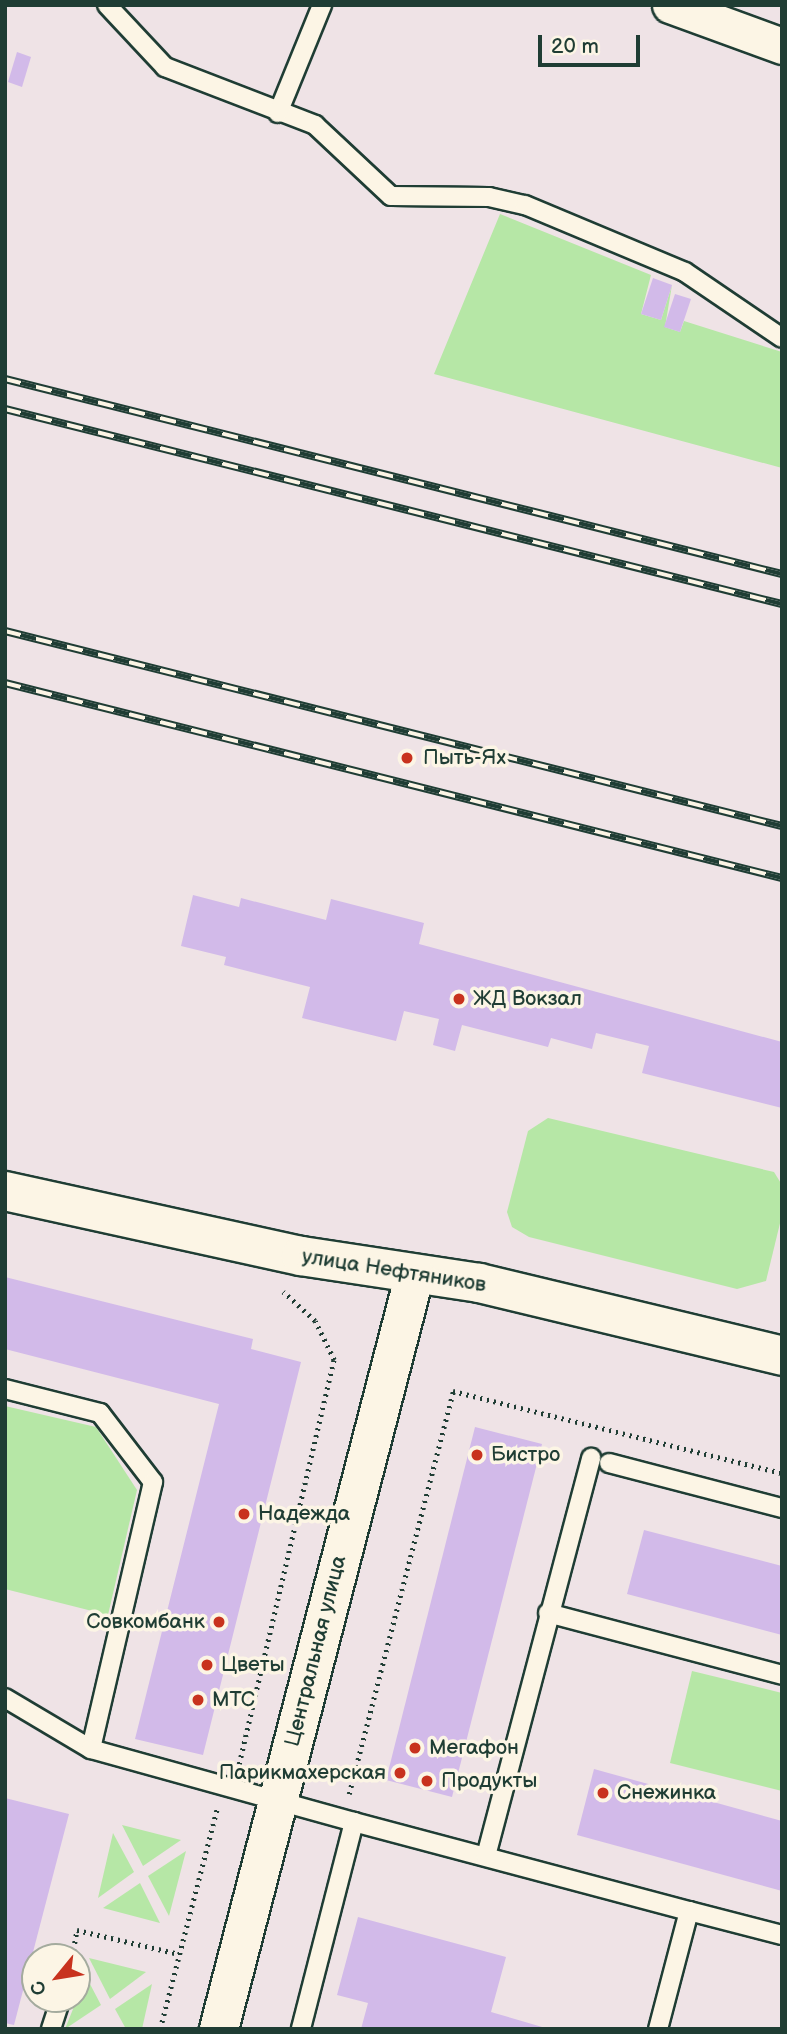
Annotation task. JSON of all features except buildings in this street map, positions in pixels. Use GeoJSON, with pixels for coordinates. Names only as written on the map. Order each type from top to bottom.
{"type":"FeatureCollection","features":[{"type":"Feature","properties":{"kind":"street"},"geometry":{"type":"LineString","coordinates":[[670,5],[782,46]]}},
{"type":"Feature","properties":{"kind":"street","name":"улица Нефтяников"},"geometry":{"type":"LineString","coordinates":[[5,1191],[415,1274],[479,1283],[782,1356]]}},
{"type":"Feature","properties":{"kind":"street","name":"Центральная улица"},"geometry":{"type":"LineString","coordinates":[[219,2029],[415,1274]]}},
{"type":"Feature","properties":{"kind":"lane"},"geometry":{"type":"LineString","coordinates":[[107,5],[165,67],[330,134],[391,196],[489,197],[525,205],[685,272],[782,338]]}},
{"type":"Feature","properties":{"kind":"lane"},"geometry":{"type":"LineString","coordinates":[[278,113],[323,5]]}},
{"type":"Feature","properties":{"kind":"lane"},"geometry":{"type":"LineString","coordinates":[[5,1390],[100,1413],[153,1482],[91,1749]]}},
{"type":"Feature","properties":{"kind":"lane"},"geometry":{"type":"LineString","coordinates":[[486,1856],[590,1458]]}},
{"type":"Feature","properties":{"kind":"lane"},"geometry":{"type":"LineString","coordinates":[[608,1463],[782,1508]]}},
{"type":"Feature","properties":{"kind":"lane"},"geometry":{"type":"LineString","coordinates":[[548,1613],[782,1675]]}},
{"type":"Feature","properties":{"kind":"lane"},"geometry":{"type":"LineString","coordinates":[[5,1699],[91,1749],[782,1935]]}},
{"type":"Feature","properties":{"kind":"lane"},"geometry":{"type":"LineString","coordinates":[[301,2029],[349,1820]]}},
{"type":"Feature","properties":{"kind":"lane"},"geometry":{"type":"LineString","coordinates":[[658,2029],[689,1911]]}},
{"type":"Feature","properties":{"kind":"path"},"geometry":{"type":"LineString","coordinates":[[160,2029],[213,1817],[240,1763],[334,1360],[304,1307],[273,1287]]}},
{"type":"Feature","properties":{"kind":"path"},"geometry":{"type":"LineString","coordinates":[[349,1820],[453,1391],[782,1473]]}},
{"type":"Feature","properties":{"kind":"path"},"geometry":{"type":"LineString","coordinates":[[74,1943],[76,1930],[179,1954]]}},
{"type":"Feature","properties":{"kind":"green space"},"geometry":{"type":"Polygon","coordinates":[[[500,214],[651,275],[641,314],[661,320],[672,285],[665,327],[680,332],[684,321],[782,352],[782,468],[434,374],[500,214]]]}},
{"type":"Feature","properties":{"kind":"green space"},"geometry":{"type":"Polygon","coordinates":[[[548,1118],[774,1172],[782,1185],[782,1215],[766,1281],[737,1289],[529,1237],[512,1227],[507,1212],[528,1131],[548,1118]]]}},
{"type":"Feature","properties":{"kind":"green space"},"geometry":{"type":"Polygon","coordinates":[[[5,1406],[96,1427],[137,1490],[108,1615],[5,1589],[5,1406]]]}},
{"type":"Feature","properties":{"kind":"green space"},"geometry":{"type":"Polygon","coordinates":[[[692,1671],[782,1693],[782,1791],[670,1763],[692,1671]]]}},
{"type":"Feature","properties":{"kind":"green space"},"geometry":{"type":"Polygon","coordinates":[[[122,1825],[181,1840],[143,1866],[122,1825]]]}},
{"type":"Feature","properties":{"kind":"green space"},"geometry":{"type":"Polygon","coordinates":[[[113,1833],[134,1872],[98,1898],[113,1833]]]}},
{"type":"Feature","properties":{"kind":"green space"},"geometry":{"type":"Polygon","coordinates":[[[186,1851],[169,1916],[148,1876],[186,1851]]]}},
{"type":"Feature","properties":{"kind":"green space"},"geometry":{"type":"Polygon","coordinates":[[[140,1883],[160,1923],[103,1908],[140,1883]]]}},
{"type":"Feature","properties":{"kind":"green space"},"geometry":{"type":"Polygon","coordinates":[[[91,1958],[146,1972],[110,1999],[91,1958]]]}},
{"type":"Feature","properties":{"kind":"green space"},"geometry":{"type":"Polygon","coordinates":[[[152,1984],[142,2029],[126,2029],[115,2009],[152,1984]]]}},
{"type":"Feature","properties":{"kind":"green space"},"geometry":{"type":"Polygon","coordinates":[[[91,1986],[101,2005],[91,2012],[91,1986]]]}},
{"type":"Feature","properties":{"kind":"green space"},"geometry":{"type":"Polygon","coordinates":[[[71,2013],[89,2013],[65,2029],[71,2013]]]}},
{"type":"Feature","properties":{"kind":"railway"},"geometry":{"type":"LineString","coordinates":[[5,379],[782,574]]}},
{"type":"Feature","properties":{"kind":"railway"},"geometry":{"type":"LineString","coordinates":[[5,409],[782,604]]}},
{"type":"Feature","properties":{"kind":"railway"},"geometry":{"type":"LineString","coordinates":[[5,631],[782,826]]}},
{"type":"Feature","properties":{"kind":"railway"},"geometry":{"type":"LineString","coordinates":[[5,683],[782,878]]}},
{"type":"Feature","properties":{"kind":"place","name":"Пыть-Ях"},"geometry":{"type":"Point","coordinates":[407,758]}},
{"type":"Feature","properties":{"kind":"place","name":"ЖД Вокзал"},"geometry":{"type":"Point","coordinates":[459,999]}},
{"type":"Feature","properties":{"kind":"place","name":"Бистро"},"geometry":{"type":"Point","coordinates":[477,1455]}},
{"type":"Feature","properties":{"kind":"place","name":"Надежда"},"geometry":{"type":"Point","coordinates":[244,1514]}},
{"type":"Feature","properties":{"kind":"place","name":"Совкомбанк"},"geometry":{"type":"Point","coordinates":[219,1622]}},
{"type":"Feature","properties":{"kind":"place","name":"Цветы"},"geometry":{"type":"Point","coordinates":[207,1665]}},
{"type":"Feature","properties":{"kind":"place","name":"МТС"},"geometry":{"type":"Point","coordinates":[198,1700]}},
{"type":"Feature","properties":{"kind":"place","name":"Мегафон"},"geometry":{"type":"Point","coordinates":[415,1748]}},
{"type":"Feature","properties":{"kind":"place","name":"Парикмахерская"},"geometry":{"type":"Point","coordinates":[400,1773]}},
{"type":"Feature","properties":{"kind":"place","name":"Продукты"},"geometry":{"type":"Point","coordinates":[427,1781]}},
{"type":"Feature","properties":{"kind":"place","name":"Снежинка"},"geometry":{"type":"Point","coordinates":[603,1793]}}]}
